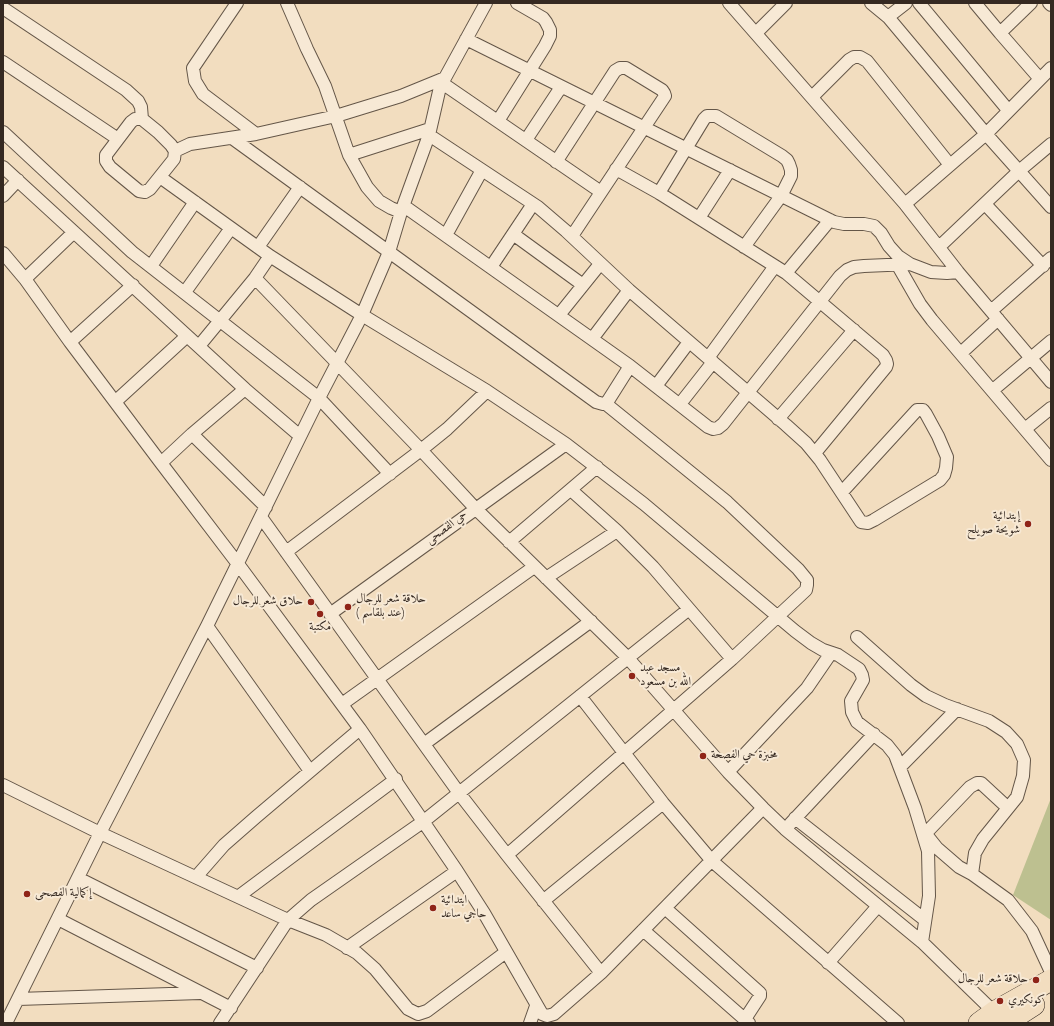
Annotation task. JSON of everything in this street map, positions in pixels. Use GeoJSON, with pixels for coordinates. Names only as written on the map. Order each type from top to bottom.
{"type":"FeatureCollection","features":[{"type":"Feature","properties":{"kind":"highway"},"geometry":{"type":"LineString","coordinates":[[995,1020],[1051,980]]}},
{"type":"Feature","properties":{"kind":"highway"},"geometry":{"type":"LineString","coordinates":[[995,1020],[1051,994]]}},
{"type":"Feature","properties":{"kind":"street"},"geometry":{"type":"LineString","coordinates":[[237,3],[193,68],[195,81],[203,94],[256,134]]}},
{"type":"Feature","properties":{"kind":"street"},"geometry":{"type":"LineString","coordinates":[[287,3],[325,86],[349,155],[368,187],[379,201],[391,208],[402,209],[446,235],[630,366],[708,427],[713,429],[718,428],[723,424],[840,276],[847,270],[854,267],[864,266],[910,264]]}},
{"type":"Feature","properties":{"kind":"street"},"geometry":{"type":"LineString","coordinates":[[6,1023],[100,833],[207,626],[300,436],[362,315],[389,252],[402,209],[430,132],[444,80],[486,3]]}},
{"type":"Feature","properties":{"kind":"street"},"geometry":{"type":"LineString","coordinates":[[498,121],[550,36],[550,30],[543,18],[517,3]]}},
{"type":"Feature","properties":{"kind":"street"},"geometry":{"type":"LineString","coordinates":[[729,3],[905,204],[958,272],[1051,382]]}},
{"type":"Feature","properties":{"kind":"street"},"geometry":{"type":"LineString","coordinates":[[756,33],[785,3]]}},
{"type":"Feature","properties":{"kind":"street"},"geometry":{"type":"LineString","coordinates":[[871,3],[888,17],[1019,171],[1046,193],[1051,207]]}},
{"type":"Feature","properties":{"kind":"street"},"geometry":{"type":"LineString","coordinates":[[888,17],[906,3]]}},
{"type":"Feature","properties":{"kind":"street"},"geometry":{"type":"LineString","coordinates":[[919,3],[1008,110]]}},
{"type":"Feature","properties":{"kind":"street"},"geometry":{"type":"LineString","coordinates":[[975,3],[1040,79]]}},
{"type":"Feature","properties":{"kind":"street"},"geometry":{"type":"LineString","coordinates":[[1000,33],[1031,3]]}},
{"type":"Feature","properties":{"kind":"street"},"geometry":{"type":"LineString","coordinates":[[3,8],[126,90],[138,101],[141,107],[142,119]]}},
{"type":"Feature","properties":{"kind":"street"},"geometry":{"type":"LineString","coordinates":[[466,39],[830,220],[844,224],[864,224],[874,226],[898,256],[910,264],[931,272],[958,272]]}},
{"type":"Feature","properties":{"kind":"street"},"geometry":{"type":"LineString","coordinates":[[812,97],[849,60],[860,56],[867,61],[950,165]]}},
{"type":"Feature","properties":{"kind":"street"},"geometry":{"type":"LineString","coordinates":[[3,62],[118,139]]}},
{"type":"Feature","properties":{"kind":"street"},"geometry":{"type":"LineString","coordinates":[[556,162],[615,71],[620,68],[626,68],[664,92],[665,96],[572,236]]}},
{"type":"Feature","properties":{"kind":"street"},"geometry":{"type":"LineString","coordinates":[[905,204],[986,134],[1051,68]]}},
{"type":"Feature","properties":{"kind":"street"},"geometry":{"type":"LineString","coordinates":[[175,151],[190,144],[256,134],[336,116],[401,96],[444,80]]}},
{"type":"Feature","properties":{"kind":"street"},"geometry":{"type":"LineString","coordinates":[[444,80],[498,121],[601,192]]}},
{"type":"Feature","properties":{"kind":"street"},"geometry":{"type":"LineString","coordinates":[[526,140],[561,87]]}},
{"type":"Feature","properties":{"kind":"street"},"geometry":{"type":"LineString","coordinates":[[659,193],[707,116],[716,116],[787,160],[791,170],[790,176],[781,196],[744,247]]}},
{"type":"Feature","properties":{"kind":"street"},"geometry":{"type":"LineString","coordinates":[[135,119],[142,119],[171,144],[175,151],[174,159],[150,189],[145,192],[139,191],[106,161],[106,155],[118,139],[131,122],[135,119]]}},
{"type":"Feature","properties":{"kind":"street"},"geometry":{"type":"LineString","coordinates":[[3,132],[132,252],[319,398],[390,474]]}},
{"type":"Feature","properties":{"kind":"street"},"geometry":{"type":"LineString","coordinates":[[349,155],[430,132]]}},
{"type":"Feature","properties":{"kind":"street"},"geometry":{"type":"LineString","coordinates":[[430,132],[482,170],[533,204],[572,236],[629,290],[806,443],[815,453],[858,518],[865,523],[874,520],[940,480],[946,468],[947,457],[923,410],[917,410],[842,492]]}},
{"type":"Feature","properties":{"kind":"street"},"geometry":{"type":"LineString","coordinates":[[232,138],[596,402],[606,404],[727,502],[804,575],[806,580],[806,590],[779,616],[673,711],[507,855]]}},
{"type":"Feature","properties":{"kind":"street"},"geometry":{"type":"LineString","coordinates":[[939,247],[1019,171],[1051,144]]}},
{"type":"Feature","properties":{"kind":"street"},"geometry":{"type":"LineString","coordinates":[[3,167],[133,285],[244,389],[300,436]]}},
{"type":"Feature","properties":{"kind":"street"},"geometry":{"type":"LineString","coordinates":[[616,169],[659,193],[786,273],[883,355],[886,360],[886,367],[815,453]]}},
{"type":"Feature","properties":{"kind":"street"},"geometry":{"type":"LineString","coordinates":[[446,235],[482,170]]}},
{"type":"Feature","properties":{"kind":"street"},"geometry":{"type":"LineString","coordinates":[[699,218],[730,170]]}},
{"type":"Feature","properties":{"kind":"street"},"geometry":{"type":"LineString","coordinates":[[160,176],[270,256],[362,315],[487,391],[566,444],[644,504],[795,631],[811,643],[843,658],[859,669],[863,680],[851,701],[852,712],[857,722],[887,745],[895,755],[924,832],[928,851],[929,896],[922,942]]}},
{"type":"Feature","properties":{"kind":"street"},"geometry":{"type":"LineString","coordinates":[[3,196],[18,180]]}},
{"type":"Feature","properties":{"kind":"street"},"geometry":{"type":"LineString","coordinates":[[258,247],[300,187]]}},
{"type":"Feature","properties":{"kind":"street"},"geometry":{"type":"LineString","coordinates":[[151,266],[195,202]]}},
{"type":"Feature","properties":{"kind":"street"},"geometry":{"type":"LineString","coordinates":[[490,267],[533,204]]}},
{"type":"Feature","properties":{"kind":"street"},"geometry":{"type":"LineString","coordinates":[[961,353],[994,315],[1048,263],[984,204]]}},
{"type":"Feature","properties":{"kind":"street"},"geometry":{"type":"LineString","coordinates":[[786,273],[830,220]]}},
{"type":"Feature","properties":{"kind":"street"},"geometry":{"type":"LineString","coordinates":[[185,292],[231,228]]}},
{"type":"Feature","properties":{"kind":"street"},"geometry":{"type":"LineString","coordinates":[[25,279],[74,232]]}},
{"type":"Feature","properties":{"kind":"street"},"geometry":{"type":"LineString","coordinates":[[513,234],[583,285]]}},
{"type":"Feature","properties":{"kind":"street"},"geometry":{"type":"LineString","coordinates":[[3,253],[25,279],[70,342],[238,564],[396,779],[484,914],[542,1014],[547,1016],[554,1014],[601,972],[763,808]]}},
{"type":"Feature","properties":{"kind":"street"},"geometry":{"type":"LineString","coordinates":[[199,346],[255,278],[270,256]]}},
{"type":"Feature","properties":{"kind":"street"},"geometry":{"type":"LineString","coordinates":[[559,316],[600,264]]}},
{"type":"Feature","properties":{"kind":"street"},"geometry":{"type":"LineString","coordinates":[[896,264],[920,304],[1051,460]]}},
{"type":"Feature","properties":{"kind":"street"},"geometry":{"type":"LineString","coordinates":[[680,404],[775,266]]}},
{"type":"Feature","properties":{"kind":"street"},"geometry":{"type":"LineString","coordinates":[[255,278],[475,508],[628,658],[673,711],[763,808],[785,829],[922,942],[995,1020]]}},
{"type":"Feature","properties":{"kind":"street"},"geometry":{"type":"LineString","coordinates":[[70,342],[133,285]]}},
{"type":"Feature","properties":{"kind":"street"},"geometry":{"type":"LineString","coordinates":[[592,339],[629,290]]}},
{"type":"Feature","properties":{"kind":"street"},"geometry":{"type":"LineString","coordinates":[[778,419],[854,330]]}},
{"type":"Feature","properties":{"kind":"street"},"geometry":{"type":"LineString","coordinates":[[116,401],[187,336]]}},
{"type":"Feature","properties":{"kind":"street"},"geometry":{"type":"LineString","coordinates":[[993,390],[1051,341]]}},
{"type":"Feature","properties":{"kind":"street"},"geometry":{"type":"LineString","coordinates":[[656,386],[689,342]]}},
{"type":"Feature","properties":{"kind":"street"},"geometry":{"type":"LineString","coordinates":[[606,404],[630,366]]}},
{"type":"Feature","properties":{"kind":"street"},"geometry":{"type":"LineString","coordinates":[[161,463],[244,389]]}},
{"type":"Feature","properties":{"kind":"street"},"geometry":{"type":"LineString","coordinates":[[286,552],[421,450],[447,429],[487,391]]}},
{"type":"Feature","properties":{"kind":"street"},"geometry":{"type":"LineString","coordinates":[[1025,429],[1051,408]]}},
{"type":"Feature","properties":{"kind":"street"},"geometry":{"type":"LineString","coordinates":[[192,434],[264,512],[286,552],[459,793],[543,901],[601,972]]}},
{"type":"Feature","properties":{"kind":"street","name":"حي الفصحى"},"geometry":{"type":"LineString","coordinates":[[330,614],[475,508],[566,444]]}},
{"type":"Feature","properties":{"kind":"street"},"geometry":{"type":"LineString","coordinates":[[509,542],[597,467]]}},
{"type":"Feature","properties":{"kind":"street"},"geometry":{"type":"LineString","coordinates":[[571,490],[617,531],[653,567],[732,659]]}},
{"type":"Feature","properties":{"kind":"street"},"geometry":{"type":"LineString","coordinates":[[546,578],[617,531]]}},
{"type":"Feature","properties":{"kind":"street"},"geometry":{"type":"LineString","coordinates":[[342,704],[534,567]]}},
{"type":"Feature","properties":{"kind":"street"},"geometry":{"type":"LineString","coordinates":[[220,1023],[288,920],[311,900],[424,821],[689,609]]}},
{"type":"Feature","properties":{"kind":"street"},"geometry":{"type":"LineString","coordinates":[[424,744],[590,621]]}},
{"type":"Feature","properties":{"kind":"street"},"geometry":{"type":"LineString","coordinates":[[207,626],[310,771]]}},
{"type":"Feature","properties":{"kind":"street"},"geometry":{"type":"LineString","coordinates":[[857,637],[911,685],[926,696],[989,721],[1006,732],[1018,744],[1024,760],[1023,776],[1017,797],[983,839],[975,853],[972,874]]}},
{"type":"Feature","properties":{"kind":"street"},"geometry":{"type":"LineString","coordinates":[[728,772],[808,688],[831,653]]}},
{"type":"Feature","properties":{"kind":"street"},"geometry":{"type":"LineString","coordinates":[[580,696],[663,803],[712,861],[828,964],[898,1023]]}},
{"type":"Feature","properties":{"kind":"street"},"geometry":{"type":"LineString","coordinates":[[900,767],[957,709]]}},
{"type":"Feature","properties":{"kind":"street"},"geometry":{"type":"LineString","coordinates":[[196,877],[224,845],[256,816],[360,729]]}},
{"type":"Feature","properties":{"kind":"street"},"geometry":{"type":"LineString","coordinates":[[785,829],[874,734]]}},
{"type":"Feature","properties":{"kind":"street"},"geometry":{"type":"LineString","coordinates":[[239,896],[396,779]]}},
{"type":"Feature","properties":{"kind":"street"},"geometry":{"type":"LineString","coordinates":[[924,832],[970,787],[977,783],[981,783],[1008,808]]}},
{"type":"Feature","properties":{"kind":"street"},"geometry":{"type":"LineString","coordinates":[[3,785],[100,833],[239,896],[288,920],[326,935],[356,953],[375,969],[408,1009],[418,1014],[428,1011],[506,952]]}},
{"type":"Feature","properties":{"kind":"street"},"geometry":{"type":"LineString","coordinates":[[543,901],[663,803]]}},
{"type":"Feature","properties":{"kind":"street"},"geometry":{"type":"LineString","coordinates":[[795,818],[925,920]]}},
{"type":"Feature","properties":{"kind":"street"},"geometry":{"type":"LineString","coordinates":[[924,832],[937,848],[959,867],[972,874],[1008,900],[1020,913],[1032,931],[1051,972]]}},
{"type":"Feature","properties":{"kind":"street"},"geometry":{"type":"LineString","coordinates":[[347,948],[457,871]]}},
{"type":"Feature","properties":{"kind":"street"},"geometry":{"type":"LineString","coordinates":[[78,878],[257,968]]}},
{"type":"Feature","properties":{"kind":"street"},"geometry":{"type":"LineString","coordinates":[[828,964],[878,906]]}},
{"type":"Feature","properties":{"kind":"street"},"geometry":{"type":"LineString","coordinates":[[643,930],[747,1021],[760,996],[760,993],[665,908]]}},
{"type":"Feature","properties":{"kind":"street"},"geometry":{"type":"LineString","coordinates":[[58,919],[231,1008]]}},
{"type":"Feature","properties":{"kind":"street"},"geometry":{"type":"LineString","coordinates":[[18,999],[201,992]]}},
{"type":"Feature","properties":{"kind":"street"},"geometry":{"type":"LineString","coordinates":[[530,1023],[536,1006]]}},
{"type":"Feature","properties":{"kind":"green space"},"geometry":{"type":"Polygon","coordinates":[[[1051,798],[1051,920],[1013,895],[1051,798]]]}},
{"type":"Feature","properties":{"kind":"place","name":"إبتدائية شويحة صويلح"},"geometry":{"type":"Point","coordinates":[1028,524]}},
{"type":"Feature","properties":{"kind":"place","name":"حلاق شعر للرجال"},"geometry":{"type":"Point","coordinates":[311,602]}},
{"type":"Feature","properties":{"kind":"place","name":"حلاقة شعر للرجال ( عند بلقاسم)"},"geometry":{"type":"Point","coordinates":[348,607]}},
{"type":"Feature","properties":{"kind":"place","name":"مكتبة"},"geometry":{"type":"Point","coordinates":[320,614]}},
{"type":"Feature","properties":{"kind":"place","name":"مسجد عبد الله بن مسعود"},"geometry":{"type":"Point","coordinates":[632,676]}},
{"type":"Feature","properties":{"kind":"place","name":"مخبزة حي الفصحة"},"geometry":{"type":"Point","coordinates":[703,756]}},
{"type":"Feature","properties":{"kind":"place","name":"إكمالية الفصحى"},"geometry":{"type":"Point","coordinates":[27,894]}},
{"type":"Feature","properties":{"kind":"place","name":"ابتدائية حاجي ساعد"},"geometry":{"type":"Point","coordinates":[433,908]}},
{"type":"Feature","properties":{"kind":"place","name":"حلاقة شعر للرجال"},"geometry":{"type":"Point","coordinates":[1036,980]}},
{"type":"Feature","properties":{"kind":"place","name":"كونكيري"},"geometry":{"type":"Point","coordinates":[1000,1001]}}]}
